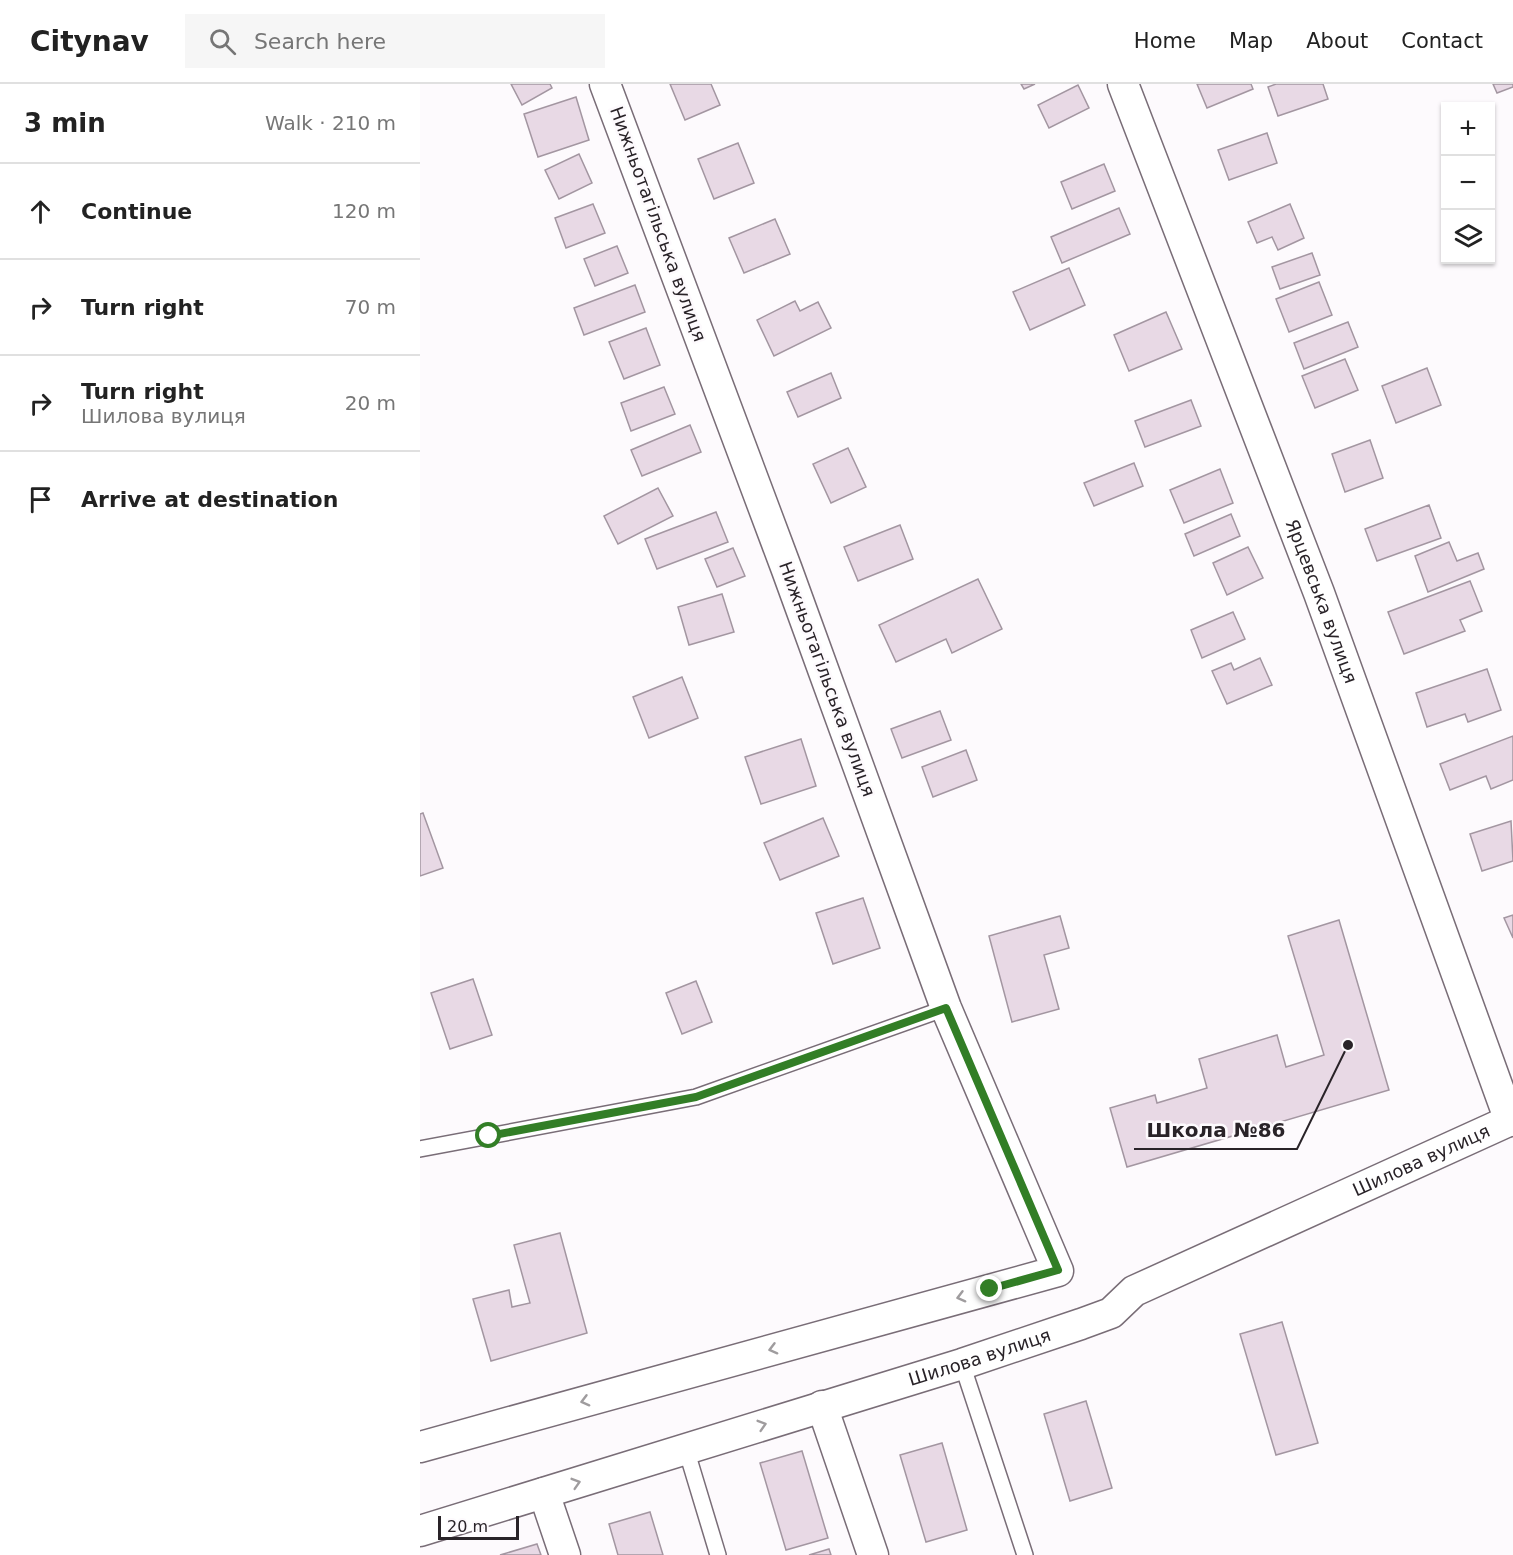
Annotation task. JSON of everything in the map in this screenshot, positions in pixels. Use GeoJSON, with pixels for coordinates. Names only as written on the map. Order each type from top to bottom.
{"type":"FeatureCollection","features":[{"type":"Feature","properties":{"kind":"street","name":"Нижньотагільська вулиця"},"geometry":{"type":"LineString","coordinates":[[420,1447],[1058,1270],[946,1008],[791,581],[605,84]]}},
{"type":"Feature","properties":{"kind":"street","name":"Ярцевська вулиця"},"geometry":{"type":"LineString","coordinates":[[1123,84],[1319,593],[1512,1120]]}},
{"type":"Feature","properties":{"kind":"street","name":"Шилова вулиця"},"geometry":{"type":"LineString","coordinates":[[420,1532],[962,1364],[1111,1313],[1134,1291],[1512,1120]]}},
{"type":"Feature","properties":{"kind":"street"},"geometry":{"type":"LineString","coordinates":[[822,1407],[873,1555]]}},
{"type":"Feature","properties":{"kind":"street"},"geometry":{"type":"LineString","coordinates":[[544,1493],[565,1555]]}},
{"type":"Feature","properties":{"kind":"lane"},"geometry":{"type":"LineString","coordinates":[[420,1149],[696,1097],[946,1008]]}},
{"type":"Feature","properties":{"kind":"lane"},"geometry":{"type":"LineString","coordinates":[[962,1364],[1025,1555]]}},
{"type":"Feature","properties":{"kind":"lane"},"geometry":{"type":"LineString","coordinates":[[686,1449],[718,1555]]}},
{"type":"Feature","properties":{"kind":"building"},"geometry":{"type":"Polygon","coordinates":[[[511,84],[550,84],[552,88],[522,105],[511,84]]]}},
{"type":"Feature","properties":{"kind":"building"},"geometry":{"type":"Polygon","coordinates":[[[670,84],[711,84],[720,105],[685,120],[670,84]]]}},
{"type":"Feature","properties":{"kind":"building"},"geometry":{"type":"Polygon","coordinates":[[[1021,84],[1035,84],[1024,89],[1021,84]]]}},
{"type":"Feature","properties":{"kind":"building"},"geometry":{"type":"Polygon","coordinates":[[[1197,84],[1251,84],[1253,89],[1207,108],[1197,84]]]}},
{"type":"Feature","properties":{"kind":"building"},"geometry":{"type":"Polygon","coordinates":[[[1276,84],[1323,84],[1328,99],[1278,116],[1268,87],[1276,84]]]}},
{"type":"Feature","properties":{"kind":"building"},"geometry":{"type":"Polygon","coordinates":[[[1493,84],[1513,84],[1513,87],[1497,93],[1493,84]]]}},
{"type":"Feature","properties":{"kind":"building"},"geometry":{"type":"Polygon","coordinates":[[[1078,85],[1089,108],[1049,128],[1038,105],[1078,85]]]}},
{"type":"Feature","properties":{"kind":"building"},"geometry":{"type":"Polygon","coordinates":[[[576,97],[589,140],[538,157],[524,114],[576,97]]]}},
{"type":"Feature","properties":{"kind":"building"},"geometry":{"type":"Polygon","coordinates":[[[1267,133],[1277,163],[1229,180],[1218,150],[1267,133]]]}},
{"type":"Feature","properties":{"kind":"building"},"geometry":{"type":"Polygon","coordinates":[[[738,143],[754,183],[714,199],[698,159],[738,143]]]}},
{"type":"Feature","properties":{"kind":"building"},"geometry":{"type":"Polygon","coordinates":[[[579,154],[592,183],[559,199],[545,170],[579,154]]]}},
{"type":"Feature","properties":{"kind":"building"},"geometry":{"type":"Polygon","coordinates":[[[1104,164],[1115,191],[1072,209],[1061,182],[1104,164]]]}},
{"type":"Feature","properties":{"kind":"building"},"geometry":{"type":"Polygon","coordinates":[[[593,204],[605,233],[566,248],[555,218],[593,204]]]}},
{"type":"Feature","properties":{"kind":"building"},"geometry":{"type":"Polygon","coordinates":[[[1290,204],[1304,238],[1278,250],[1272,237],[1257,243],[1248,222],[1290,204]]]}},
{"type":"Feature","properties":{"kind":"building"},"geometry":{"type":"Polygon","coordinates":[[[1119,208],[1130,234],[1062,263],[1051,237],[1119,208]]]}},
{"type":"Feature","properties":{"kind":"building"},"geometry":{"type":"Polygon","coordinates":[[[775,219],[790,254],[744,273],[729,238],[775,219]]]}},
{"type":"Feature","properties":{"kind":"building"},"geometry":{"type":"Polygon","coordinates":[[[617,246],[628,273],[595,286],[584,259],[617,246]]]}},
{"type":"Feature","properties":{"kind":"building"},"geometry":{"type":"Polygon","coordinates":[[[1312,253],[1320,275],[1280,289],[1272,267],[1312,253]]]}},
{"type":"Feature","properties":{"kind":"building"},"geometry":{"type":"Polygon","coordinates":[[[1069,268],[1085,305],[1030,330],[1013,292],[1069,268]]]}},
{"type":"Feature","properties":{"kind":"building"},"geometry":{"type":"Polygon","coordinates":[[[1319,282],[1332,315],[1289,332],[1276,299],[1319,282]]]}},
{"type":"Feature","properties":{"kind":"building"},"geometry":{"type":"Polygon","coordinates":[[[635,285],[645,312],[584,335],[574,308],[635,285]]]}},
{"type":"Feature","properties":{"kind":"building"},"geometry":{"type":"Polygon","coordinates":[[[795,301],[800,311],[818,302],[831,328],[774,356],[757,320],[795,301]]]}},
{"type":"Feature","properties":{"kind":"building"},"geometry":{"type":"Polygon","coordinates":[[[1166,312],[1182,349],[1129,371],[1114,335],[1166,312]]]}},
{"type":"Feature","properties":{"kind":"building"},"geometry":{"type":"Polygon","coordinates":[[[1348,322],[1358,347],[1304,369],[1294,343],[1348,322]]]}},
{"type":"Feature","properties":{"kind":"building"},"geometry":{"type":"Polygon","coordinates":[[[646,328],[660,365],[624,379],[609,342],[646,328]]]}},
{"type":"Feature","properties":{"kind":"building"},"geometry":{"type":"Polygon","coordinates":[[[1345,359],[1358,390],[1315,408],[1302,376],[1345,359]]]}},
{"type":"Feature","properties":{"kind":"building"},"geometry":{"type":"Polygon","coordinates":[[[1427,368],[1441,405],[1396,423],[1382,386],[1427,368]]]}},
{"type":"Feature","properties":{"kind":"building"},"geometry":{"type":"Polygon","coordinates":[[[831,373],[841,398],[798,417],[787,392],[831,373]]]}},
{"type":"Feature","properties":{"kind":"building"},"geometry":{"type":"Polygon","coordinates":[[[664,387],[675,414],[631,431],[621,403],[664,387]]]}},
{"type":"Feature","properties":{"kind":"building"},"geometry":{"type":"Polygon","coordinates":[[[1191,400],[1201,426],[1145,447],[1135,421],[1191,400]]]}},
{"type":"Feature","properties":{"kind":"building"},"geometry":{"type":"Polygon","coordinates":[[[690,425],[701,452],[642,476],[631,450],[690,425]]]}},
{"type":"Feature","properties":{"kind":"building"},"geometry":{"type":"Polygon","coordinates":[[[1370,440],[1383,478],[1345,492],[1332,454],[1370,440]]]}},
{"type":"Feature","properties":{"kind":"building"},"geometry":{"type":"Polygon","coordinates":[[[848,448],[866,487],[831,503],[813,464],[848,448]]]}},
{"type":"Feature","properties":{"kind":"building"},"geometry":{"type":"Polygon","coordinates":[[[1134,463],[1143,486],[1094,506],[1084,483],[1134,463]]]}},
{"type":"Feature","properties":{"kind":"building"},"geometry":{"type":"Polygon","coordinates":[[[1220,469],[1233,503],[1184,523],[1170,490],[1220,469]]]}},
{"type":"Feature","properties":{"kind":"building"},"geometry":{"type":"Polygon","coordinates":[[[658,488],[673,516],[618,544],[604,516],[658,488]]]}},
{"type":"Feature","properties":{"kind":"building"},"geometry":{"type":"Polygon","coordinates":[[[1429,505],[1441,538],[1377,561],[1365,529],[1429,505]]]}},
{"type":"Feature","properties":{"kind":"building"},"geometry":{"type":"Polygon","coordinates":[[[716,512],[728,542],[657,569],[645,539],[716,512]]]}},
{"type":"Feature","properties":{"kind":"building"},"geometry":{"type":"Polygon","coordinates":[[[1231,514],[1240,536],[1194,556],[1185,534],[1231,514]]]}},
{"type":"Feature","properties":{"kind":"building"},"geometry":{"type":"Polygon","coordinates":[[[900,525],[913,559],[858,581],[844,547],[900,525]]]}},
{"type":"Feature","properties":{"kind":"building"},"geometry":{"type":"Polygon","coordinates":[[[1449,542],[1457,561],[1478,553],[1484,569],[1428,592],[1415,556],[1449,542]]]}},
{"type":"Feature","properties":{"kind":"building"},"geometry":{"type":"Polygon","coordinates":[[[1248,547],[1263,578],[1227,595],[1213,563],[1248,547]]]}},
{"type":"Feature","properties":{"kind":"building"},"geometry":{"type":"Polygon","coordinates":[[[733,548],[745,576],[717,587],[705,559],[733,548]]]}},
{"type":"Feature","properties":{"kind":"building"},"geometry":{"type":"Polygon","coordinates":[[[978,579],[1002,629],[952,653],[946,639],[896,662],[879,625],[978,579]]]}},
{"type":"Feature","properties":{"kind":"building"},"geometry":{"type":"Polygon","coordinates":[[[1470,581],[1482,611],[1460,620],[1465,631],[1404,654],[1388,612],[1470,581]]]}},
{"type":"Feature","properties":{"kind":"building"},"geometry":{"type":"Polygon","coordinates":[[[722,594],[734,632],[689,645],[678,607],[722,594]]]}},
{"type":"Feature","properties":{"kind":"building"},"geometry":{"type":"Polygon","coordinates":[[[1233,612],[1245,639],[1202,658],[1191,630],[1233,612]]]}},
{"type":"Feature","properties":{"kind":"building"},"geometry":{"type":"Polygon","coordinates":[[[1260,658],[1272,685],[1227,704],[1212,671],[1231,663],[1234,670],[1260,658]]]}},
{"type":"Feature","properties":{"kind":"building"},"geometry":{"type":"Polygon","coordinates":[[[1487,669],[1501,710],[1468,722],[1465,714],[1427,727],[1416,693],[1487,669]]]}},
{"type":"Feature","properties":{"kind":"building"},"geometry":{"type":"Polygon","coordinates":[[[682,677],[698,718],[649,738],[633,697],[682,677]]]}},
{"type":"Feature","properties":{"kind":"building"},"geometry":{"type":"Polygon","coordinates":[[[940,711],[951,740],[902,758],[891,729],[940,711]]]}},
{"type":"Feature","properties":{"kind":"building"},"geometry":{"type":"Polygon","coordinates":[[[1513,736],[1513,780],[1491,789],[1486,776],[1450,790],[1440,764],[1513,736]]]}},
{"type":"Feature","properties":{"kind":"building"},"geometry":{"type":"Polygon","coordinates":[[[801,739],[816,786],[761,804],[745,757],[801,739]]]}},
{"type":"Feature","properties":{"kind":"building"},"geometry":{"type":"Polygon","coordinates":[[[966,750],[977,780],[933,797],[922,767],[966,750]]]}},
{"type":"Feature","properties":{"kind":"building"},"geometry":{"type":"Polygon","coordinates":[[[423,813],[443,868],[420,876],[420,814],[423,813]]]}},
{"type":"Feature","properties":{"kind":"building"},"geometry":{"type":"Polygon","coordinates":[[[823,818],[839,856],[780,880],[764,843],[823,818]]]}},
{"type":"Feature","properties":{"kind":"building"},"geometry":{"type":"Polygon","coordinates":[[[1511,821],[1513,861],[1482,871],[1470,834],[1511,821]]]}},
{"type":"Feature","properties":{"kind":"building"},"geometry":{"type":"Polygon","coordinates":[[[863,898],[880,948],[833,964],[816,913],[863,898]]]}},
{"type":"Feature","properties":{"kind":"building"},"geometry":{"type":"Polygon","coordinates":[[[1513,915],[1513,938],[1504,918],[1513,915]]]}},
{"type":"Feature","properties":{"kind":"building"},"geometry":{"type":"Polygon","coordinates":[[[1060,916],[1069,948],[1044,955],[1059,1009],[1012,1022],[989,936],[1060,916]]]}},
{"type":"Feature","properties":{"kind":"building"},"geometry":{"type":"Polygon","coordinates":[[[1339,920],[1389,1090],[1127,1167],[1110,1108],[1155,1095],[1157,1103],[1207,1088],[1199,1059],[1277,1035],[1286,1067],[1324,1055],[1288,936],[1339,920]]]}},
{"type":"Feature","properties":{"kind":"building"},"geometry":{"type":"Polygon","coordinates":[[[473,979],[492,1035],[450,1049],[431,993],[473,979]]]}},
{"type":"Feature","properties":{"kind":"building"},"geometry":{"type":"Polygon","coordinates":[[[696,981],[712,1022],[682,1034],[666,993],[696,981]]]}},
{"type":"Feature","properties":{"kind":"building"},"geometry":{"type":"Polygon","coordinates":[[[560,1233],[587,1333],[491,1361],[473,1299],[509,1290],[512,1307],[530,1303],[514,1245],[560,1233]]]}},
{"type":"Feature","properties":{"kind":"building"},"geometry":{"type":"Polygon","coordinates":[[[1282,1322],[1318,1443],[1276,1455],[1240,1334],[1282,1322]]]}},
{"type":"Feature","properties":{"kind":"building"},"geometry":{"type":"Polygon","coordinates":[[[1086,1401],[1112,1488],[1070,1501],[1044,1414],[1086,1401]]]}},
{"type":"Feature","properties":{"kind":"building"},"geometry":{"type":"Polygon","coordinates":[[[942,1443],[967,1530],[926,1542],[900,1455],[942,1443]]]}},
{"type":"Feature","properties":{"kind":"building"},"geometry":{"type":"Polygon","coordinates":[[[802,1451],[828,1538],[786,1550],[760,1463],[802,1451]]]}},
{"type":"Feature","properties":{"kind":"building"},"geometry":{"type":"Polygon","coordinates":[[[650,1512],[663,1555],[618,1555],[609,1524],[650,1512]]]}},
{"type":"Feature","properties":{"kind":"building"},"geometry":{"type":"Polygon","coordinates":[[[537,1544],[541,1555],[500,1555],[537,1544]]]}},
{"type":"Feature","properties":{"kind":"building"},"geometry":{"type":"Polygon","coordinates":[[[829,1549],[831,1555],[809,1555],[829,1549]]]}},
{"type":"Feature","properties":{"kind":"place","name":"Школа №86"},"geometry":{"type":"Point","coordinates":[1348,1045]}},
{"type":"Feature","properties":{"kind":"route"},"geometry":{"type":"LineString","coordinates":[[489,1136],[696,1097],[946,1008],[1058,1270],[990,1289]]}}]}
